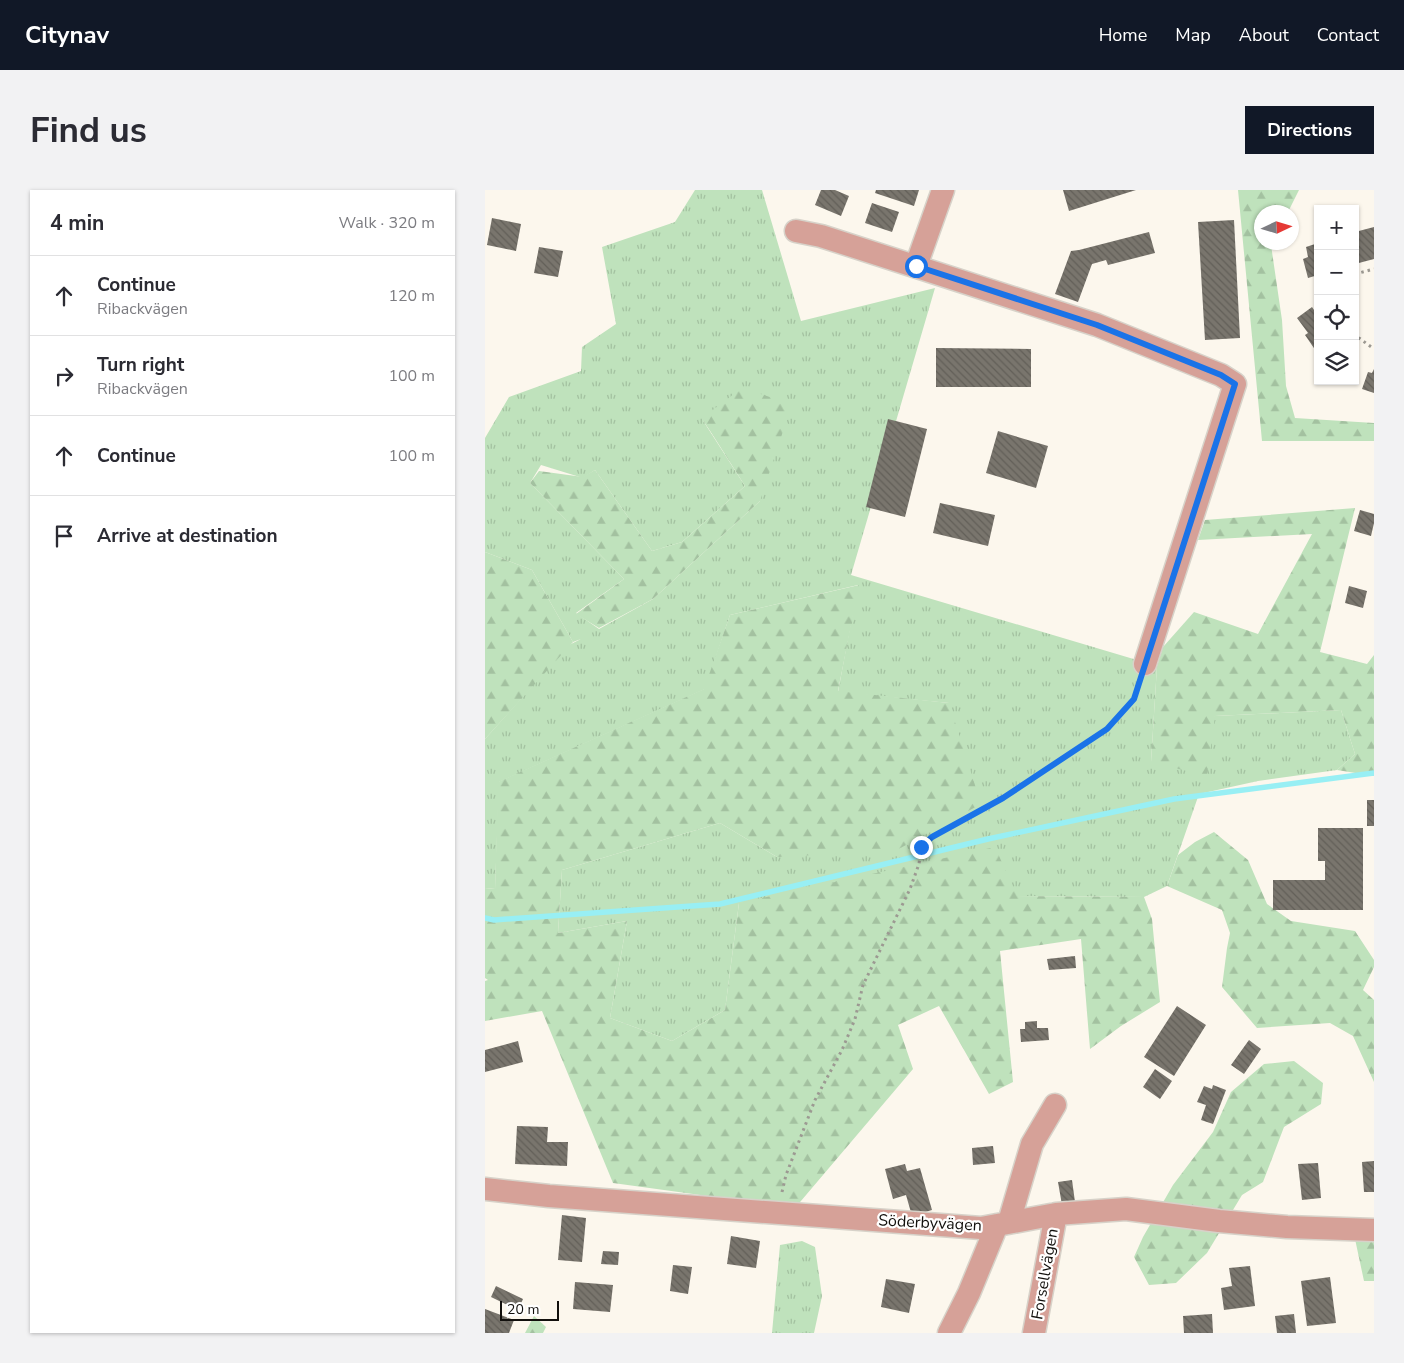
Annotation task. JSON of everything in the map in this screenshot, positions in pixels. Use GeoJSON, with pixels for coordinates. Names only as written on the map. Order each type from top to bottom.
{"type":"FeatureCollection","features":[{"type":"Feature","properties":{"kind":"street"},"geometry":{"type":"LineString","coordinates":[[916,266],[943,190]]}},
{"type":"Feature","properties":{"kind":"street"},"geometry":{"type":"LineString","coordinates":[[796,231],[821,236],[1097,325],[1221,375],[1235,384],[1145,664]]}},
{"type":"Feature","properties":{"kind":"street"},"geometry":{"type":"LineString","coordinates":[[949,1333],[1003,1223],[1032,1144],[1055,1105]]}},
{"type":"Feature","properties":{"kind":"street","name":"Söderbyvägen"},"geometry":{"type":"LineString","coordinates":[[485,1189],[549,1196],[981,1228],[1056,1214],[1126,1209],[1227,1222],[1287,1227],[1374,1230]]}},
{"type":"Feature","properties":{"kind":"street","name":"Forsellvägen"},"geometry":{"type":"LineString","coordinates":[[1034,1333],[1056,1214]]}},
{"type":"Feature","properties":{"kind":"path"},"geometry":{"type":"LineString","coordinates":[[1359,273],[1374,269]]}},
{"type":"Feature","properties":{"kind":"path"},"geometry":{"type":"LineString","coordinates":[[1359,338],[1374,349]]}},
{"type":"Feature","properties":{"kind":"path"},"geometry":{"type":"LineString","coordinates":[[779,1212],[786,1176],[815,1100],[842,1050],[855,1019],[863,984],[910,889],[919,864],[921,847],[932,837],[1003,798],[1107,729],[1134,699],[1145,664]]}},
{"type":"Feature","properties":{"kind":"green space"},"geometry":{"type":"Polygon","coordinates":[[[695,190],[762,190],[801,321],[935,288],[851,575],[1157,666],[1151,762],[1215,716],[1341,710],[1355,754],[1337,770],[1258,781],[1199,794],[1167,886],[1144,897],[1017,896],[739,903],[725,1010],[672,1041],[610,1018],[627,921],[558,933],[562,870],[720,823],[777,857],[949,703],[838,692],[858,585],[730,615],[705,689],[499,782],[495,889],[485,888],[485,739],[569,645],[581,639],[573,642],[532,570],[485,552],[485,438],[509,397],[581,371],[582,347],[616,324],[602,247],[675,222],[695,190]],[[702,419],[745,486],[682,542],[652,551],[595,470],[583,478],[541,465],[530,483],[624,579],[576,613],[599,629],[653,599],[760,501],[702,419]]]}},
{"type":"Feature","properties":{"kind":"green space"},"geometry":{"type":"Polygon","coordinates":[[[1238,190],[1299,190],[1292,205],[1254,205],[1254,250],[1272,250],[1282,320],[1286,386],[1295,418],[1374,423],[1374,441],[1262,441],[1238,190]]]}},
{"type":"Feature","properties":{"kind":"green space"},"geometry":{"type":"Polygon","coordinates":[[[742,388],[792,404],[760,501],[653,599],[599,628],[576,614],[624,579],[530,483],[539,471],[583,477],[595,470],[652,551],[682,542],[745,486],[702,418],[742,388]]]}},
{"type":"Feature","properties":{"kind":"green space"},"geometry":{"type":"Polygon","coordinates":[[[1355,508],[1320,652],[1367,664],[1374,655],[1374,776],[1337,770],[1355,754],[1341,710],[1215,716],[1207,776],[1151,762],[1157,666],[1163,647],[1194,612],[1258,634],[1312,534],[1198,540],[1205,520],[1355,508]]]}},
{"type":"Feature","properties":{"kind":"green space"},"geometry":{"type":"Polygon","coordinates":[[[485,552],[532,570],[573,642],[485,739],[485,552]]]}},
{"type":"Feature","properties":{"kind":"green space"},"geometry":{"type":"Polygon","coordinates":[[[859,585],[838,691],[949,703],[981,804],[895,851],[777,857],[720,823],[562,870],[558,933],[627,921],[610,1018],[672,1041],[725,1010],[739,903],[995,847],[1017,896],[1144,897],[1152,919],[1160,1002],[1121,1026],[1090,1049],[1081,939],[1000,951],[1013,1082],[989,1094],[939,1006],[898,1025],[913,1069],[795,1208],[613,1183],[542,1011],[485,1021],[485,981],[488,980],[485,978],[485,888],[495,889],[498,782],[704,689],[730,615],[859,585]]]}},
{"type":"Feature","properties":{"kind":"green space"},"geometry":{"type":"Polygon","coordinates":[[[1214,832],[1248,860],[1267,904],[1291,921],[1355,931],[1374,960],[1374,967],[1363,990],[1374,1000],[1374,1082],[1353,1036],[1330,1023],[1257,1028],[1222,987],[1230,933],[1222,910],[1167,886],[1178,855],[1195,842],[1214,832]]]}},
{"type":"Feature","properties":{"kind":"green space"},"geometry":{"type":"Polygon","coordinates":[[[1294,1061],[1323,1083],[1321,1104],[1284,1127],[1263,1182],[1242,1195],[1207,1253],[1176,1283],[1149,1285],[1134,1257],[1143,1237],[1173,1185],[1213,1132],[1231,1092],[1264,1064],[1294,1061]]]}},
{"type":"Feature","properties":{"kind":"green space"},"geometry":{"type":"Polygon","coordinates":[[[1355,1239],[1374,1241],[1374,1281],[1364,1281],[1355,1239]]]}},
{"type":"Feature","properties":{"kind":"green space"},"geometry":{"type":"Polygon","coordinates":[[[802,1241],[815,1247],[822,1296],[814,1333],[772,1333],[780,1245],[802,1241]]]}},
{"type":"Feature","properties":{"kind":"green space"},"geometry":{"type":"Polygon","coordinates":[[[534,1316],[546,1327],[543,1333],[525,1333],[534,1316]]]}},
{"type":"Feature","properties":{"kind":"building"},"geometry":{"type":"Polygon","coordinates":[[[821,190],[835,190],[849,196],[841,216],[815,205],[821,190]]]}},
{"type":"Feature","properties":{"kind":"building"},"geometry":{"type":"Polygon","coordinates":[[[876,190],[919,190],[914,206],[875,193],[876,190]]]}},
{"type":"Feature","properties":{"kind":"building"},"geometry":{"type":"Polygon","coordinates":[[[1063,190],[1136,190],[1069,211],[1063,190]]]}},
{"type":"Feature","properties":{"kind":"building"},"geometry":{"type":"Polygon","coordinates":[[[872,203],[899,212],[892,232],[865,223],[872,203]]]}},
{"type":"Feature","properties":{"kind":"building"},"geometry":{"type":"Polygon","coordinates":[[[492,218],[521,224],[516,251],[487,245],[492,218]]]}},
{"type":"Feature","properties":{"kind":"building"},"geometry":{"type":"Polygon","coordinates":[[[1234,220],[1240,338],[1205,340],[1198,222],[1234,220]]]}},
{"type":"Feature","properties":{"kind":"building"},"geometry":{"type":"Polygon","coordinates":[[[1374,227],[1374,259],[1359,263],[1359,250],[1359,231],[1374,227]]]}},
{"type":"Feature","properties":{"kind":"building"},"geometry":{"type":"Polygon","coordinates":[[[1149,232],[1155,253],[1108,265],[1106,260],[1092,264],[1078,302],[1055,294],[1071,251],[1149,232]]]}},
{"type":"Feature","properties":{"kind":"building"},"geometry":{"type":"Polygon","coordinates":[[[1314,244],[1314,276],[1308,278],[1303,259],[1308,257],[1306,247],[1314,244]]]}},
{"type":"Feature","properties":{"kind":"building"},"geometry":{"type":"Polygon","coordinates":[[[539,247],[563,251],[558,277],[534,273],[539,247]]]}},
{"type":"Feature","properties":{"kind":"building"},"geometry":{"type":"Polygon","coordinates":[[[1312,307],[1314,310],[1314,348],[1305,335],[1308,333],[1297,318],[1312,307]]]}},
{"type":"Feature","properties":{"kind":"building"},"geometry":{"type":"Polygon","coordinates":[[[936,348],[1031,349],[1031,387],[936,387],[936,348]]]}},
{"type":"Feature","properties":{"kind":"building"},"geometry":{"type":"Polygon","coordinates":[[[1374,369],[1374,393],[1362,389],[1368,372],[1372,373],[1374,369]]]}},
{"type":"Feature","properties":{"kind":"building"},"geometry":{"type":"Polygon","coordinates":[[[888,419],[927,429],[905,517],[866,507],[888,419]]]}},
{"type":"Feature","properties":{"kind":"building"},"geometry":{"type":"Polygon","coordinates":[[[998,431],[1048,446],[1036,488],[986,473],[998,431]]]}},
{"type":"Feature","properties":{"kind":"building"},"geometry":{"type":"Polygon","coordinates":[[[940,503],[995,515],[988,546],[933,533],[940,503]]]}},
{"type":"Feature","properties":{"kind":"building"},"geometry":{"type":"Polygon","coordinates":[[[1360,510],[1374,514],[1371,536],[1354,531],[1360,510]]]}},
{"type":"Feature","properties":{"kind":"building"},"geometry":{"type":"Polygon","coordinates":[[[1349,586],[1367,591],[1363,608],[1345,603],[1349,586]]]}},
{"type":"Feature","properties":{"kind":"building"},"geometry":{"type":"Polygon","coordinates":[[[1367,800],[1374,800],[1374,826],[1367,826],[1367,800]]]}},
{"type":"Feature","properties":{"kind":"building"},"geometry":{"type":"Polygon","coordinates":[[[1318,828],[1363,828],[1363,910],[1273,910],[1273,880],[1325,880],[1325,861],[1318,861],[1318,828]]]}},
{"type":"Feature","properties":{"kind":"building"},"geometry":{"type":"Polygon","coordinates":[[[1075,956],[1076,968],[1049,970],[1047,959],[1075,956]]]}},
{"type":"Feature","properties":{"kind":"building"},"geometry":{"type":"Polygon","coordinates":[[[1177,1006],[1206,1025],[1174,1076],[1144,1057],[1177,1006]]]}},
{"type":"Feature","properties":{"kind":"building"},"geometry":{"type":"Polygon","coordinates":[[[1037,1021],[1037,1028],[1048,1028],[1049,1040],[1021,1042],[1020,1029],[1025,1029],[1025,1022],[1037,1021]]]}},
{"type":"Feature","properties":{"kind":"building"},"geometry":{"type":"Polygon","coordinates":[[[1249,1040],[1261,1049],[1244,1074],[1231,1065],[1249,1040]]]}},
{"type":"Feature","properties":{"kind":"building"},"geometry":{"type":"Polygon","coordinates":[[[518,1041],[523,1062],[485,1072],[485,1050],[518,1041]]]}},
{"type":"Feature","properties":{"kind":"building"},"geometry":{"type":"Polygon","coordinates":[[[1155,1069],[1172,1081],[1160,1099],[1143,1087],[1155,1069]]]}},
{"type":"Feature","properties":{"kind":"building"},"geometry":{"type":"Polygon","coordinates":[[[1213,1085],[1226,1090],[1213,1124],[1201,1120],[1206,1105],[1197,1102],[1204,1086],[1212,1089],[1213,1085]]]}},
{"type":"Feature","properties":{"kind":"building"},"geometry":{"type":"Polygon","coordinates":[[[517,1126],[548,1127],[547,1142],[568,1142],[567,1166],[515,1164],[517,1126]]]}},
{"type":"Feature","properties":{"kind":"building"},"geometry":{"type":"Polygon","coordinates":[[[993,1146],[995,1163],[973,1165],[972,1148],[993,1146]]]}},
{"type":"Feature","properties":{"kind":"building"},"geometry":{"type":"Polygon","coordinates":[[[1374,1161],[1374,1192],[1364,1192],[1362,1162],[1374,1161]]]}},
{"type":"Feature","properties":{"kind":"building"},"geometry":{"type":"Polygon","coordinates":[[[1318,1163],[1321,1198],[1302,1200],[1298,1164],[1318,1163]]]}},
{"type":"Feature","properties":{"kind":"building"},"geometry":{"type":"Polygon","coordinates":[[[905,1164],[907,1171],[920,1168],[932,1210],[912,1216],[906,1195],[893,1199],[885,1169],[905,1164]]]}},
{"type":"Feature","properties":{"kind":"building"},"geometry":{"type":"Polygon","coordinates":[[[1072,1180],[1075,1202],[1062,1205],[1058,1182],[1072,1180]]]}},
{"type":"Feature","properties":{"kind":"building"},"geometry":{"type":"Polygon","coordinates":[[[562,1215],[586,1218],[582,1262],[558,1260],[562,1215]]]}},
{"type":"Feature","properties":{"kind":"building"},"geometry":{"type":"Polygon","coordinates":[[[731,1236],[760,1241],[756,1268],[727,1264],[731,1236]]]}},
{"type":"Feature","properties":{"kind":"building"},"geometry":{"type":"Polygon","coordinates":[[[603,1251],[619,1252],[618,1265],[601,1264],[603,1251]]]}},
{"type":"Feature","properties":{"kind":"building"},"geometry":{"type":"Polygon","coordinates":[[[673,1265],[692,1267],[688,1294],[670,1291],[673,1265]]]}},
{"type":"Feature","properties":{"kind":"building"},"geometry":{"type":"Polygon","coordinates":[[[1250,1266],[1255,1306],[1224,1310],[1221,1288],[1232,1286],[1229,1268],[1250,1266]]]}},
{"type":"Feature","properties":{"kind":"building"},"geometry":{"type":"Polygon","coordinates":[[[1330,1277],[1336,1323],[1307,1326],[1301,1281],[1330,1277]]]}},
{"type":"Feature","properties":{"kind":"building"},"geometry":{"type":"Polygon","coordinates":[[[886,1279],[915,1284],[909,1313],[881,1307],[886,1279]]]}},
{"type":"Feature","properties":{"kind":"building"},"geometry":{"type":"Polygon","coordinates":[[[575,1282],[613,1285],[610,1312],[573,1309],[575,1282]]]}},
{"type":"Feature","properties":{"kind":"building"},"geometry":{"type":"Polygon","coordinates":[[[496,1286],[523,1299],[518,1310],[491,1297],[496,1286]]]}},
{"type":"Feature","properties":{"kind":"building"},"geometry":{"type":"Polygon","coordinates":[[[485,1309],[514,1320],[509,1333],[485,1333],[485,1309]]]}},
{"type":"Feature","properties":{"kind":"building"},"geometry":{"type":"Polygon","coordinates":[[[1212,1314],[1213,1333],[1184,1333],[1183,1316],[1212,1314]]]}},
{"type":"Feature","properties":{"kind":"building"},"geometry":{"type":"Polygon","coordinates":[[[1294,1314],[1296,1333],[1277,1333],[1275,1316],[1294,1314]]]}},
{"type":"Feature","properties":{"kind":"waterway"},"geometry":{"type":"LineString","coordinates":[[485,918],[494,920],[720,904],[988,839],[1174,799],[1374,773]]}},
{"type":"Feature","properties":{"kind":"route"},"geometry":{"type":"LineString","coordinates":[[916,266],[1097,325],[1221,375],[1235,384],[1134,699],[1107,729],[1003,798],[932,837],[921,847]]}}]}
